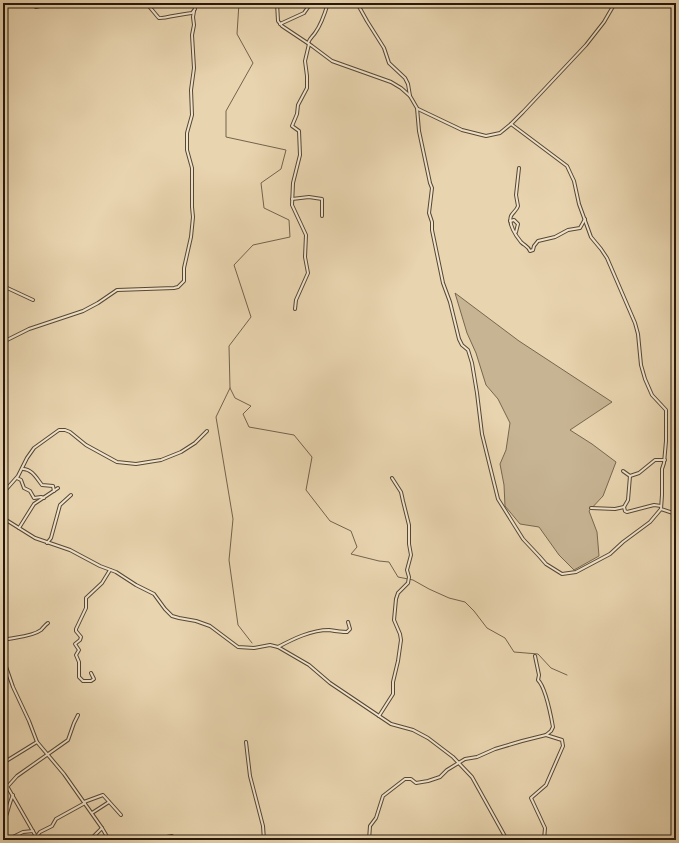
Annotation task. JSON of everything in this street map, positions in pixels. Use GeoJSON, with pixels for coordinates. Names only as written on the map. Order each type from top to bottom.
{"type":"FeatureCollection","features":[{"type":"Feature","properties":{"kind":"street"},"geometry":{"type":"LineString","coordinates":[[29,3],[36,7],[50,3]]}},
{"type":"Feature","properties":{"kind":"street"},"geometry":{"type":"LineString","coordinates":[[146,3],[158,17],[161,18],[192,13],[194,11]]}},
{"type":"Feature","properties":{"kind":"street"},"geometry":{"type":"LineString","coordinates":[[3,342],[29,330],[83,311],[117,290],[174,288],[178,287],[184,281],[184,268],[192,235],[193,217],[192,168],[187,150],[186,133],[192,115],[191,90],[194,68],[192,35],[194,25],[194,3]]}},
{"type":"Feature","properties":{"kind":"street"},"geometry":{"type":"LineString","coordinates":[[277,3],[280,24],[332,61],[391,82],[410,96]]}},
{"type":"Feature","properties":{"kind":"street"},"geometry":{"type":"LineString","coordinates":[[280,24],[304,13],[311,3]]}},
{"type":"Feature","properties":{"kind":"street"},"geometry":{"type":"LineString","coordinates":[[295,309],[296,300],[308,274],[305,254],[306,235],[293,208],[292,199],[293,178],[299,164],[300,150],[298,132],[292,126],[298,105],[307,88],[305,61],[311,37],[315,33],[323,17],[328,3]]}},
{"type":"Feature","properties":{"kind":"street"},"geometry":{"type":"LineString","coordinates":[[357,3],[367,22],[384,48],[389,63],[405,78],[410,96],[417,108],[418,126],[432,190],[429,213],[432,222],[432,230],[443,283],[449,298],[459,340],[468,350],[472,362],[479,419],[496,494],[505,511],[526,542],[546,564],[562,574],[566,574],[576,572],[610,554],[623,542],[650,522],[661,509],[662,469],[665,460],[666,441],[666,410],[652,394],[645,379],[641,365],[638,334],[635,323],[607,258],[591,237],[579,204],[574,182],[567,166],[511,124]]}},
{"type":"Feature","properties":{"kind":"street"},"geometry":{"type":"LineString","coordinates":[[417,108],[462,130],[486,136],[500,133],[511,124],[592,38],[604,22],[615,3]]}},
{"type":"Feature","properties":{"kind":"street"},"geometry":{"type":"LineString","coordinates":[[518,168],[516,195],[518,206],[511,216],[510,221],[511,226],[523,244],[527,246],[530,251],[532,251],[538,241],[554,237],[568,230],[580,228],[585,219]]}},
{"type":"Feature","properties":{"kind":"street"},"geometry":{"type":"LineString","coordinates":[[292,199],[309,197],[322,199],[322,216]]}},
{"type":"Feature","properties":{"kind":"street"},"geometry":{"type":"LineString","coordinates":[[510,221],[514,220],[518,224],[516,232]]}},
{"type":"Feature","properties":{"kind":"street"},"geometry":{"type":"LineString","coordinates":[[3,286],[33,300]]}},
{"type":"Feature","properties":{"kind":"street"},"geometry":{"type":"LineString","coordinates":[[3,493],[17,478],[34,448],[60,430],[70,432],[86,445],[113,460],[122,463],[136,464],[161,460],[181,452],[195,443],[208,431]]}},
{"type":"Feature","properties":{"kind":"street"},"geometry":{"type":"LineString","coordinates":[[623,472],[630,476],[639,473],[655,460],[665,460]]}},
{"type":"Feature","properties":{"kind":"street"},"geometry":{"type":"LineString","coordinates":[[23,469],[27,469],[35,475],[42,485],[53,486],[54,491]]}},
{"type":"Feature","properties":{"kind":"street"},"geometry":{"type":"LineString","coordinates":[[624,507],[628,500],[630,476]]}},
{"type":"Feature","properties":{"kind":"street"},"geometry":{"type":"LineString","coordinates":[[17,478],[21,480],[24,488],[30,491],[34,498],[44,498]]}},
{"type":"Feature","properties":{"kind":"street"},"geometry":{"type":"LineString","coordinates":[[378,716],[393,694],[393,682],[398,661],[400,640],[400,634],[394,619],[396,599],[398,593],[408,583],[409,577],[407,571],[411,555],[409,544],[409,525],[401,492],[392,478]]}},
{"type":"Feature","properties":{"kind":"street"},"geometry":{"type":"LineString","coordinates":[[18,528],[34,504],[58,488]]}},
{"type":"Feature","properties":{"kind":"street"},"geometry":{"type":"LineString","coordinates":[[47,543],[51,538],[60,505],[70,495]]}},
{"type":"Feature","properties":{"kind":"street"},"geometry":{"type":"LineString","coordinates":[[624,507],[625,511],[627,512],[654,505],[661,506]]}},
{"type":"Feature","properties":{"kind":"street"},"geometry":{"type":"LineString","coordinates":[[591,508],[624,507]]}},
{"type":"Feature","properties":{"kind":"street"},"geometry":{"type":"LineString","coordinates":[[661,509],[676,514]]}},
{"type":"Feature","properties":{"kind":"street"},"geometry":{"type":"LineString","coordinates":[[3,518],[35,538],[70,550],[154,594],[164,609],[172,616],[196,621],[210,626],[238,647],[254,648],[270,645],[278,647],[309,665],[330,683],[378,716],[395,726],[413,730],[424,735],[458,763],[472,777],[507,840]]}},
{"type":"Feature","properties":{"kind":"street"},"geometry":{"type":"LineString","coordinates":[[91,673],[94,679],[91,681],[83,681],[79,677],[79,662],[76,655],[79,648],[75,644],[81,637],[76,629],[86,608],[86,598],[102,583],[110,570]]}},
{"type":"Feature","properties":{"kind":"street"},"geometry":{"type":"LineString","coordinates":[[278,647],[301,636],[318,632],[329,630],[347,632],[350,629],[348,622]]}},
{"type":"Feature","properties":{"kind":"street"},"geometry":{"type":"LineString","coordinates":[[3,640],[18,636],[28,636],[41,630],[48,623]]}},
{"type":"Feature","properties":{"kind":"street"},"geometry":{"type":"LineString","coordinates":[[369,840],[370,826],[376,818],[384,795],[406,778],[411,779],[416,783],[428,781],[440,777],[465,759],[471,759],[494,749],[546,735],[551,731],[554,727],[541,683],[538,680],[538,667],[535,656]]}},
{"type":"Feature","properties":{"kind":"street"},"geometry":{"type":"LineString","coordinates":[[3,658],[13,687],[37,742],[64,774],[109,840]]}},
{"type":"Feature","properties":{"kind":"street"},"geometry":{"type":"LineString","coordinates":[[8,786],[13,779],[68,740],[78,716]]}},
{"type":"Feature","properties":{"kind":"street"},"geometry":{"type":"LineString","coordinates":[[544,840],[544,828],[532,798],[546,785],[563,746],[562,740],[546,735]]}},
{"type":"Feature","properties":{"kind":"street"},"geometry":{"type":"LineString","coordinates":[[3,763],[20,754],[37,742]]}},
{"type":"Feature","properties":{"kind":"street"},"geometry":{"type":"LineString","coordinates":[[246,742],[250,776],[263,826],[264,840]]}},
{"type":"Feature","properties":{"kind":"street"},"geometry":{"type":"LineString","coordinates":[[3,779],[38,840]]}},
{"type":"Feature","properties":{"kind":"street"},"geometry":{"type":"LineString","coordinates":[[3,823],[6,819],[12,795]]}},
{"type":"Feature","properties":{"kind":"street"},"geometry":{"type":"LineString","coordinates":[[36,837],[39,833],[52,826],[56,819],[84,803],[103,796],[121,815]]}},
{"type":"Feature","properties":{"kind":"street"},"geometry":{"type":"LineString","coordinates":[[92,813],[109,802]]}},
{"type":"Feature","properties":{"kind":"street"},"geometry":{"type":"LineString","coordinates":[[90,840],[102,828]]}},
{"type":"Feature","properties":{"kind":"street"},"geometry":{"type":"LineString","coordinates":[[3,834],[8,840],[23,832],[33,831]]}},
{"type":"Feature","properties":{"kind":"street"},"geometry":{"type":"LineString","coordinates":[[150,840],[172,836]]}},
{"type":"Feature","properties":{"kind":"shaded area"},"geometry":{"type":"Polygon","coordinates":[[[455,293],[519,341],[612,402],[570,430],[616,462],[603,496],[589,511],[597,532],[599,556],[574,570],[559,555],[539,527],[520,524],[505,506],[504,485],[500,464],[506,450],[510,423],[498,399],[486,385],[476,353],[467,333],[455,293]]]}},
{"type":"Feature","properties":{"kind":"waterway"},"geometry":{"type":"LineString","coordinates":[[239,3],[237,34],[253,63],[226,111],[226,137],[286,150],[281,169],[261,183],[264,208],[289,220],[290,237],[253,245],[234,265],[251,317],[229,346],[230,388],[235,398],[251,406],[243,414],[249,427],[294,435],[312,457],[306,490],[330,521],[351,531],[357,547],[351,554],[389,562],[398,577],[413,580],[449,598],[465,602],[487,628],[505,638],[514,652],[538,654],[551,668],[567,675]]}},
{"type":"Feature","properties":{"kind":"waterway"},"geometry":{"type":"LineString","coordinates":[[230,388],[216,417],[233,519],[229,560],[238,625],[252,643]]}}]}
